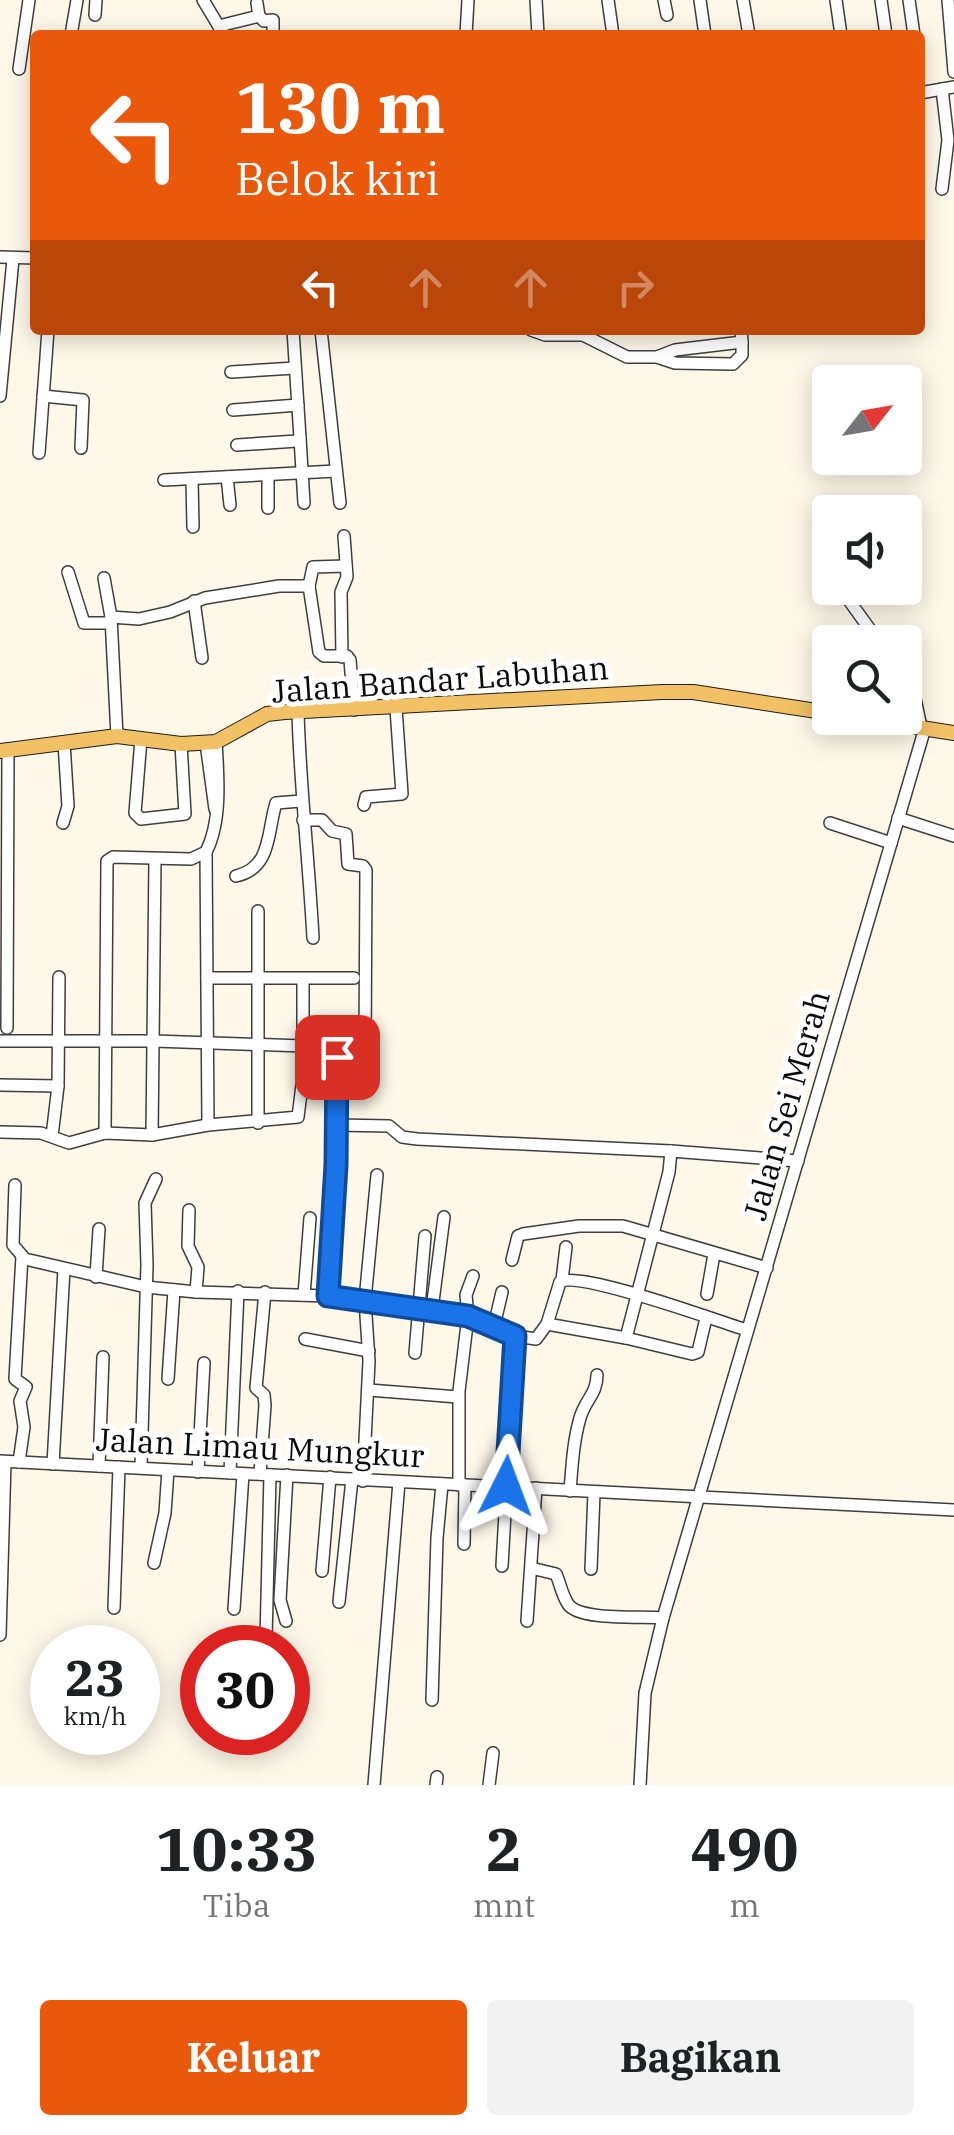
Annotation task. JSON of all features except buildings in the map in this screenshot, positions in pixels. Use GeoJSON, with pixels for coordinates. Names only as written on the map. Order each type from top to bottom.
{"type":"FeatureCollection","features":[{"type":"Feature","properties":{"kind":"main road","name":"Jalan Bandar Labuhan"},"geometry":{"type":"LineString","coordinates":[[4,751],[116,736],[181,744],[211,742],[267,714],[693,692],[812,710]]}},
{"type":"Feature","properties":{"kind":"main road"},"geometry":{"type":"LineString","coordinates":[[923,728],[954,733]]}},
{"type":"Feature","properties":{"kind":"street"},"geometry":{"type":"LineString","coordinates":[[19,68],[29,0]]}},
{"type":"Feature","properties":{"kind":"street"},"geometry":{"type":"LineString","coordinates":[[72,30],[77,0]]}},
{"type":"Feature","properties":{"kind":"street"},"geometry":{"type":"LineString","coordinates":[[95,15],[96,0]]}},
{"type":"Feature","properties":{"kind":"street"},"geometry":{"type":"LineString","coordinates":[[203,0],[221,30],[258,10],[264,22],[272,20],[273,29]]}},
{"type":"Feature","properties":{"kind":"street"},"geometry":{"type":"LineString","coordinates":[[466,30],[468,0]]}},
{"type":"Feature","properties":{"kind":"street"},"geometry":{"type":"LineString","coordinates":[[536,0],[538,30]]}},
{"type":"Feature","properties":{"kind":"street"},"geometry":{"type":"LineString","coordinates":[[608,0],[612,30]]}},
{"type":"Feature","properties":{"kind":"street"},"geometry":{"type":"LineString","coordinates":[[664,0],[667,16]]}},
{"type":"Feature","properties":{"kind":"street"},"geometry":{"type":"LineString","coordinates":[[700,0],[705,30]]}},
{"type":"Feature","properties":{"kind":"street"},"geometry":{"type":"LineString","coordinates":[[743,0],[748,30]]}},
{"type":"Feature","properties":{"kind":"street"},"geometry":{"type":"LineString","coordinates":[[836,0],[840,30]]}},
{"type":"Feature","properties":{"kind":"street"},"geometry":{"type":"LineString","coordinates":[[880,0],[885,30]]}},
{"type":"Feature","properties":{"kind":"street"},"geometry":{"type":"LineString","coordinates":[[909,0],[913,30]]}},
{"type":"Feature","properties":{"kind":"street"},"geometry":{"type":"LineString","coordinates":[[948,0],[954,72]]}},
{"type":"Feature","properties":{"kind":"street"},"geometry":{"type":"LineString","coordinates":[[942,188],[948,140],[948,88]]}},
{"type":"Feature","properties":{"kind":"street"},"geometry":{"type":"LineString","coordinates":[[0,396],[6,258]]}},
{"type":"Feature","properties":{"kind":"street"},"geometry":{"type":"LineString","coordinates":[[39,453],[48,335]]}},
{"type":"Feature","properties":{"kind":"street"},"geometry":{"type":"LineString","coordinates":[[293,335],[304,504]]}},
{"type":"Feature","properties":{"kind":"street"},"geometry":{"type":"LineString","coordinates":[[322,335],[340,503]]}},
{"type":"Feature","properties":{"kind":"street"},"geometry":{"type":"LineString","coordinates":[[587,335],[627,358],[657,357],[742,336],[740,359],[732,364],[675,363],[657,357]]}},
{"type":"Feature","properties":{"kind":"street"},"geometry":{"type":"LineString","coordinates":[[231,372],[295,368]]}},
{"type":"Feature","properties":{"kind":"street"},"geometry":{"type":"LineString","coordinates":[[43,396],[83,400],[81,448]]}},
{"type":"Feature","properties":{"kind":"street"},"geometry":{"type":"LineString","coordinates":[[233,410],[298,405]]}},
{"type":"Feature","properties":{"kind":"street"},"geometry":{"type":"LineString","coordinates":[[237,445],[300,438]]}},
{"type":"Feature","properties":{"kind":"street"},"geometry":{"type":"LineString","coordinates":[[164,480],[336,471]]}},
{"type":"Feature","properties":{"kind":"street"},"geometry":{"type":"LineString","coordinates":[[268,475],[268,508]]}},
{"type":"Feature","properties":{"kind":"street"},"geometry":{"type":"LineString","coordinates":[[227,477],[230,505]]}},
{"type":"Feature","properties":{"kind":"street"},"geometry":{"type":"LineString","coordinates":[[192,479],[193,527]]}},
{"type":"Feature","properties":{"kind":"street"},"geometry":{"type":"LineString","coordinates":[[342,657],[344,536]]}},
{"type":"Feature","properties":{"kind":"street"},"geometry":{"type":"LineString","coordinates":[[346,566],[313,567],[309,586],[319,652],[324,656],[347,656],[351,663],[354,710]]}},
{"type":"Feature","properties":{"kind":"street"},"geometry":{"type":"LineString","coordinates":[[68,572],[84,622],[139,618],[170,612],[194,601],[279,586],[309,586]]}},
{"type":"Feature","properties":{"kind":"street"},"geometry":{"type":"LineString","coordinates":[[104,578],[111,620],[116,736]]}},
{"type":"Feature","properties":{"kind":"street"},"geometry":{"type":"LineString","coordinates":[[194,601],[202,658]]}},
{"type":"Feature","properties":{"kind":"street"},"geometry":{"type":"LineString","coordinates":[[364,805],[366,797],[402,794],[396,708]]}},
{"type":"Feature","properties":{"kind":"street"},"geometry":{"type":"LineString","coordinates":[[298,712],[313,938]]}},
{"type":"Feature","properties":{"kind":"street","name":"Jalan Sei Merah"},"geometry":{"type":"LineString","coordinates":[[640,1785],[644,1694],[663,1618],[923,728]]}},
{"type":"Feature","properties":{"kind":"street"},"geometry":{"type":"LineString","coordinates":[[141,739],[136,812],[141,819],[185,814],[181,744]]}},
{"type":"Feature","properties":{"kind":"street"},"geometry":{"type":"LineString","coordinates":[[208,1125],[206,852],[213,834],[215,809],[211,742]]}},
{"type":"Feature","properties":{"kind":"street"},"geometry":{"type":"LineString","coordinates":[[63,823],[68,806],[64,743]]}},
{"type":"Feature","properties":{"kind":"street"},"geometry":{"type":"LineString","coordinates":[[4,751],[6,1028]]}},
{"type":"Feature","properties":{"kind":"street"},"geometry":{"type":"LineString","coordinates":[[236,876],[250,872],[262,860],[276,803],[301,800]]}},
{"type":"Feature","properties":{"kind":"street"},"geometry":{"type":"LineString","coordinates":[[898,818],[954,836]]}},
{"type":"Feature","properties":{"kind":"street"},"geometry":{"type":"LineString","coordinates":[[303,820],[322,820],[332,832],[346,834],[349,866],[363,866],[366,870],[365,1050],[339,1054],[336,1058],[337,1124],[328,1296]]}},
{"type":"Feature","properties":{"kind":"street"},"geometry":{"type":"LineString","coordinates":[[830,823],[891,842]]}},
{"type":"Feature","properties":{"kind":"street"},"geometry":{"type":"LineString","coordinates":[[104,1133],[107,861],[113,857],[190,859],[206,852]]}},
{"type":"Feature","properties":{"kind":"street"},"geometry":{"type":"LineString","coordinates":[[152,1135],[155,859]]}},
{"type":"Feature","properties":{"kind":"street"},"geometry":{"type":"LineString","coordinates":[[258,911],[258,1123]]}},
{"type":"Feature","properties":{"kind":"street"},"geometry":{"type":"LineString","coordinates":[[52,1136],[58,1086],[60,978]]}},
{"type":"Feature","properties":{"kind":"street"},"geometry":{"type":"LineString","coordinates":[[207,978],[354,978]]}},
{"type":"Feature","properties":{"kind":"street"},"geometry":{"type":"LineString","coordinates":[[0,1132],[52,1136],[69,1143],[104,1133],[152,1135],[208,1125],[258,1123],[300,1114],[303,979]]}},
{"type":"Feature","properties":{"kind":"street"},"geometry":{"type":"LineString","coordinates":[[0,1041],[303,1046]]}},
{"type":"Feature","properties":{"kind":"street"},"geometry":{"type":"LineString","coordinates":[[0,1084],[58,1086]]}},
{"type":"Feature","properties":{"kind":"street"},"geometry":{"type":"LineString","coordinates":[[337,1124],[389,1126],[402,1137],[417,1140],[798,1161]]}},
{"type":"Feature","properties":{"kind":"street"},"geometry":{"type":"LineString","coordinates":[[626,1338],[671,1151]]}},
{"type":"Feature","properties":{"kind":"street"},"geometry":{"type":"LineString","coordinates":[[339,1602],[369,1390],[366,1300],[377,1175]]}},
{"type":"Feature","properties":{"kind":"street"},"geometry":{"type":"LineString","coordinates":[[141,1468],[145,1203],[156,1179]]}},
{"type":"Feature","properties":{"kind":"street"},"geometry":{"type":"LineString","coordinates":[[14,1185],[12,1245],[22,1256],[64,1269],[174,1290],[366,1300],[468,1316],[515,1336],[536,1338],[546,1324],[562,1280],[566,1247]]}},
{"type":"Feature","properties":{"kind":"street"},"geometry":{"type":"LineString","coordinates":[[189,1210],[188,1246],[197,1261],[196,1292]]}},
{"type":"Feature","properties":{"kind":"street"},"geometry":{"type":"LineString","coordinates":[[415,1353],[444,1217]]}},
{"type":"Feature","properties":{"kind":"street"},"geometry":{"type":"LineString","coordinates":[[304,1295],[310,1218]]}},
{"type":"Feature","properties":{"kind":"street"},"geometry":{"type":"LineString","coordinates":[[512,1260],[518,1236],[522,1234],[610,1225],[767,1268]]}},
{"type":"Feature","properties":{"kind":"street"},"geometry":{"type":"LineString","coordinates":[[96,1277],[99,1228]]}},
{"type":"Feature","properties":{"kind":"street"},"geometry":{"type":"LineString","coordinates":[[425,1236],[426,1309]]}},
{"type":"Feature","properties":{"kind":"street"},"geometry":{"type":"LineString","coordinates":[[707,1294],[714,1254]]}},
{"type":"Feature","properties":{"kind":"street"},"geometry":{"type":"LineString","coordinates":[[19,1462],[24,1426],[20,1402],[26,1387],[15,1379],[22,1256]]}},
{"type":"Feature","properties":{"kind":"street"},"geometry":{"type":"LineString","coordinates":[[52,1464],[64,1269]]}},
{"type":"Feature","properties":{"kind":"street"},"geometry":{"type":"LineString","coordinates":[[464,1544],[458,1397],[468,1316],[466,1295],[473,1276]]}},
{"type":"Feature","properties":{"kind":"street"},"geometry":{"type":"LineString","coordinates":[[562,1280],[604,1285],[747,1330]]}},
{"type":"Feature","properties":{"kind":"street"},"geometry":{"type":"LineString","coordinates":[[168,1379],[174,1290]]}},
{"type":"Feature","properties":{"kind":"street"},"geometry":{"type":"LineString","coordinates":[[234,1609],[238,1291]]}},
{"type":"Feature","properties":{"kind":"street"},"geometry":{"type":"LineString","coordinates":[[265,1292],[256,1388],[266,1405],[266,1625]]}},
{"type":"Feature","properties":{"kind":"street"},"geometry":{"type":"LineString","coordinates":[[494,1326],[502,1292]]}},
{"type":"Feature","properties":{"kind":"street"},"geometry":{"type":"LineString","coordinates":[[546,1324],[696,1354],[706,1318]]}},
{"type":"Feature","properties":{"kind":"street"},"geometry":{"type":"LineString","coordinates":[[502,1566],[515,1336]]}},
{"type":"Feature","properties":{"kind":"street"},"geometry":{"type":"LineString","coordinates":[[305,1339],[369,1351]]}},
{"type":"Feature","properties":{"kind":"street"},"geometry":{"type":"LineString","coordinates":[[99,1466],[103,1357]]}},
{"type":"Feature","properties":{"kind":"street"},"geometry":{"type":"LineString","coordinates":[[198,1472],[204,1363]]}},
{"type":"Feature","properties":{"kind":"street"},"geometry":{"type":"LineString","coordinates":[[570,1491],[578,1424],[584,1405],[595,1394],[597,1375]]}},
{"type":"Feature","properties":{"kind":"street"},"geometry":{"type":"LineString","coordinates":[[369,1390],[458,1397]]}},
{"type":"Feature","properties":{"kind":"street"},"geometry":{"type":"LineString","coordinates":[[0,1635],[2,1461]]}},
{"type":"Feature","properties":{"kind":"street","name":"Jalan Limau Mungkur"},"geometry":{"type":"LineString","coordinates":[[2,1461],[954,1510]]}},
{"type":"Feature","properties":{"kind":"street"},"geometry":{"type":"LineString","coordinates":[[114,1608],[119,1467]]}},
{"type":"Feature","properties":{"kind":"street"},"geometry":{"type":"LineString","coordinates":[[154,1563],[165,1513],[168,1470]]}},
{"type":"Feature","properties":{"kind":"street"},"geometry":{"type":"LineString","coordinates":[[286,1620],[280,1597],[287,1476]]}},
{"type":"Feature","properties":{"kind":"street"},"geometry":{"type":"LineString","coordinates":[[322,1572],[330,1477]]}},
{"type":"Feature","properties":{"kind":"street"},"geometry":{"type":"LineString","coordinates":[[374,1785],[399,1482]]}},
{"type":"Feature","properties":{"kind":"street"},"geometry":{"type":"LineString","coordinates":[[432,1700],[442,1484]]}},
{"type":"Feature","properties":{"kind":"street"},"geometry":{"type":"LineString","coordinates":[[527,1621],[536,1488]]}},
{"type":"Feature","properties":{"kind":"street"},"geometry":{"type":"LineString","coordinates":[[591,1569],[594,1493]]}},
{"type":"Feature","properties":{"kind":"street"},"geometry":{"type":"LineString","coordinates":[[531,1568],[556,1574],[568,1604],[577,1612],[596,1617],[622,1614],[663,1618]]}},
{"type":"Feature","properties":{"kind":"street"},"geometry":{"type":"LineString","coordinates":[[489,1785],[493,1754]]}},
{"type":"Feature","properties":{"kind":"route"},"geometry":{"type":"LineString","coordinates":[[337,1057],[336,1165],[328,1296],[468,1316],[515,1336],[506,1486]]}}]}
